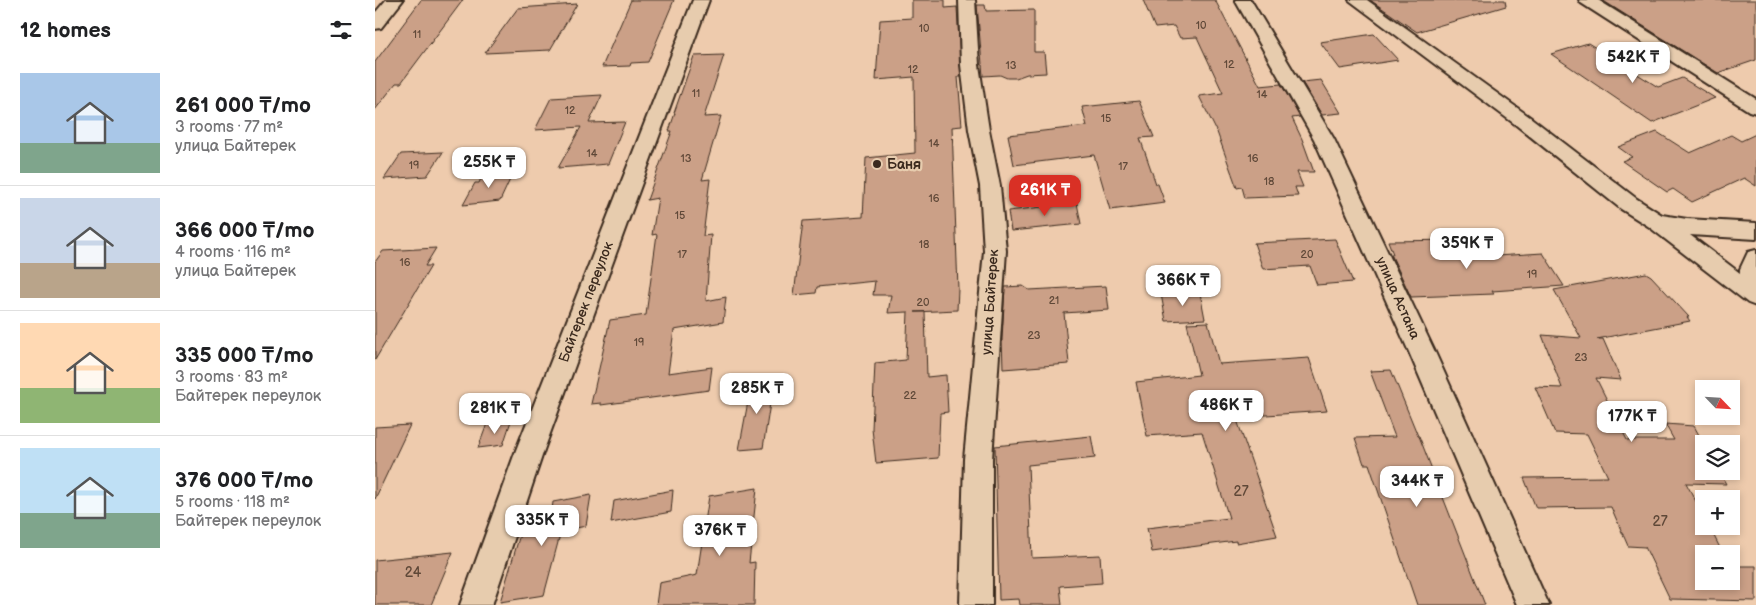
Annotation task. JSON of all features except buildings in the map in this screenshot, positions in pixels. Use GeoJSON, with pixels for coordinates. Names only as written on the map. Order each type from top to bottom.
{"type":"FeatureCollection","features":[{"type":"Feature","properties":{"kind":"street"},"geometry":{"type":"LineString","coordinates":[[375,24],[395,0]]}},
{"type":"Feature","properties":{"kind":"street","name":"Байтерек переулок"},"geometry":{"type":"LineString","coordinates":[[476,605],[530,450],[701,0]]}},
{"type":"Feature","properties":{"kind":"street","name":"улица Байтерек"},"geometry":{"type":"LineString","coordinates":[[967,0],[970,66],[979,130],[990,186],[995,251],[978,459],[976,605]]}},
{"type":"Feature","properties":{"kind":"street","name":"улица Астана"},"geometry":{"type":"LineString","coordinates":[[1243,0],[1324,139],[1445,404],[1533,605]]}},
{"type":"Feature","properties":{"kind":"street"},"geometry":{"type":"LineString","coordinates":[[1357,0],[1523,121],[1629,204],[1756,298]]}},
{"type":"Feature","properties":{"kind":"street"},"geometry":{"type":"LineString","coordinates":[[1587,0],[1756,107]]}},
{"type":"Feature","properties":{"kind":"street"},"geometry":{"type":"LineString","coordinates":[[1655,222],[1687,227],[1756,231]]}},
{"type":"Feature","properties":{"kind":"street"},"geometry":{"type":"LineString","coordinates":[[1756,258],[1751,269],[1756,289]]}},
{"type":"Feature","properties":{"kind":"place","name":"Баня"},"geometry":{"type":"Point","coordinates":[877,164]}}]}
